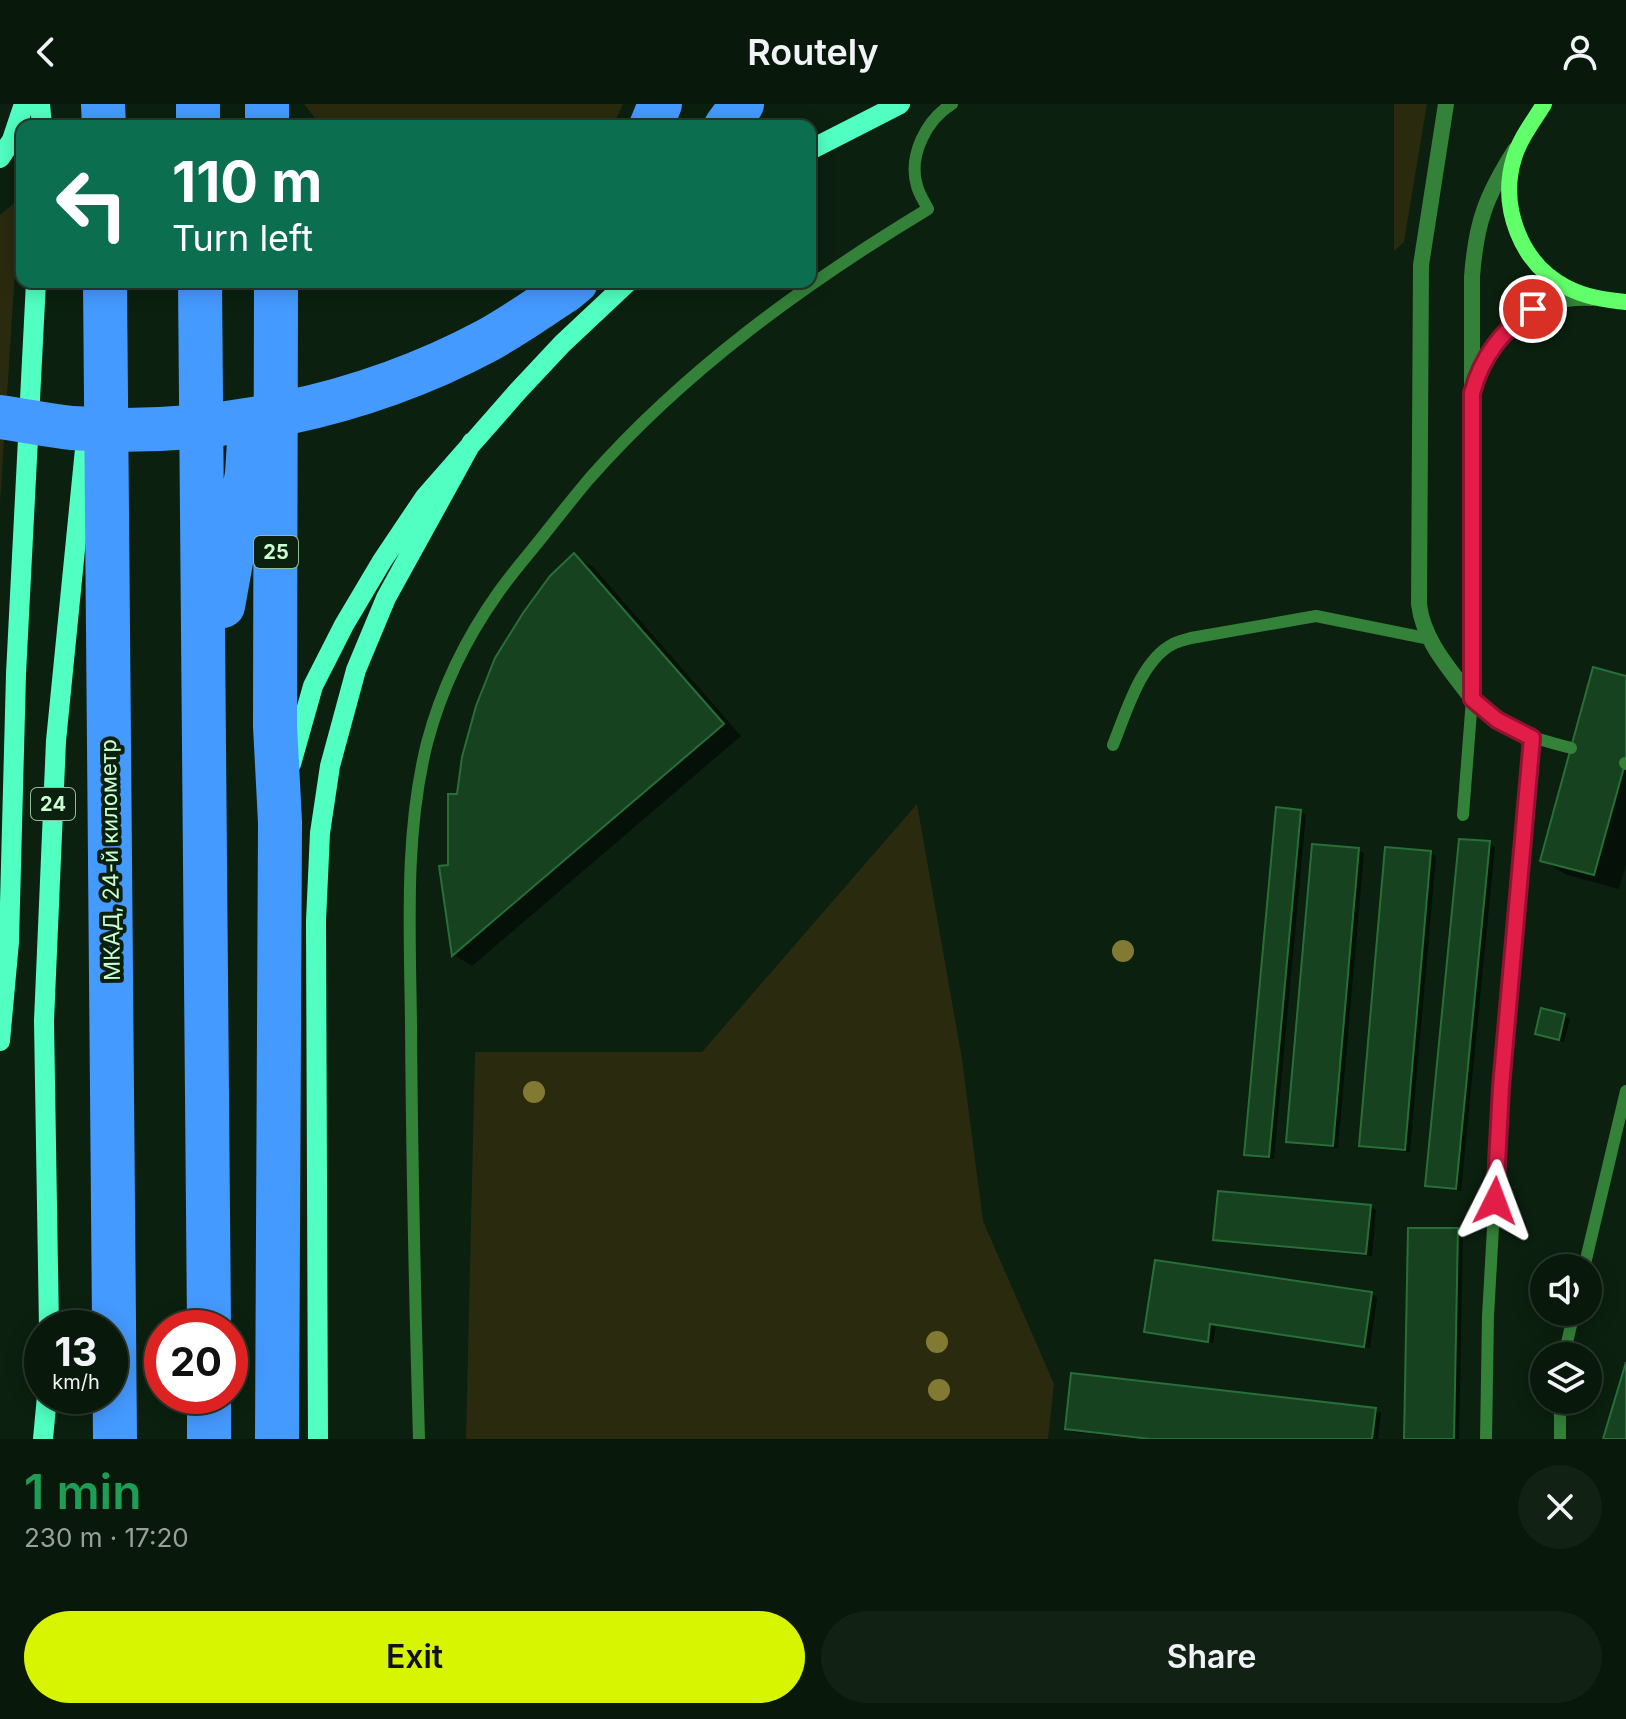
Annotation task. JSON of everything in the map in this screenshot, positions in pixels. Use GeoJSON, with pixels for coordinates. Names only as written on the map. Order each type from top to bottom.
{"type":"FeatureCollection","features":[{"type":"Feature","properties":{"kind":"highway","name":"МКАД, 24-й километр"},"geometry":{"type":"LineString","coordinates":[[103,288],[115,1439]]}},
{"type":"Feature","properties":{"kind":"highway"},"geometry":{"type":"LineString","coordinates":[[200,288],[209,1310]]}},
{"type":"Feature","properties":{"kind":"highway"},"geometry":{"type":"LineString","coordinates":[[204,711],[247,474],[259,288]]}},
{"type":"Feature","properties":{"kind":"highway","name":"25"},"geometry":{"type":"LineString","coordinates":[[276,288],[275,726],[280,822]]}},
{"type":"Feature","properties":{"kind":"highway"},"geometry":{"type":"LineString","coordinates":[[0,417],[70,427],[149,430],[244,421],[335,400],[412,376],[489,339],[569,288]]}},
{"type":"Feature","properties":{"kind":"highway"},"geometry":{"type":"LineString","coordinates":[[277,1439],[280,822]]}},
{"type":"Feature","properties":{"kind":"highway"},"geometry":{"type":"LineString","coordinates":[[209,1414],[209,1439]]}},
{"type":"Feature","properties":{"kind":"main road"},"geometry":{"type":"LineString","coordinates":[[816,147],[900,104]]}},
{"type":"Feature","properties":{"kind":"main road"},"geometry":{"type":"LineString","coordinates":[[1544,104],[1521,140],[1513,160],[1509,190],[1513,222],[1521,241],[1538,266],[1562,285],[1596,299],[1626,302]]}},
{"type":"Feature","properties":{"kind":"main road"},"geometry":{"type":"LineString","coordinates":[[0,158],[16,128]]}},
{"type":"Feature","properties":{"kind":"main road"},"geometry":{"type":"LineString","coordinates":[[0,1041],[9,942],[16,674],[36,288]]}},
{"type":"Feature","properties":{"kind":"main road","name":"24"},"geometry":{"type":"LineString","coordinates":[[49,1310],[44,1021],[56,741],[102,288]]}},
{"type":"Feature","properties":{"kind":"main road"},"geometry":{"type":"LineString","coordinates":[[280,822],[295,747],[313,686],[382,561],[425,497],[472,442],[553,353],[622,288]]}},
{"type":"Feature","properties":{"kind":"main road"},"geometry":{"type":"LineString","coordinates":[[318,1439],[316,921],[320,833],[330,766],[356,670],[386,598],[472,442]]}},
{"type":"Feature","properties":{"kind":"main road"},"geometry":{"type":"LineString","coordinates":[[43,1439],[45,1414]]}},
{"type":"Feature","properties":{"kind":"street"},"geometry":{"type":"LineString","coordinates":[[1446,104],[1421,265],[1419,604],[1421,619],[1430,639],[1472,699]]}},
{"type":"Feature","properties":{"kind":"street"},"geometry":{"type":"LineString","coordinates":[[1472,699],[1472,277],[1484,206],[1521,140]]}},
{"type":"Feature","properties":{"kind":"street"},"geometry":{"type":"LineString","coordinates":[[1472,393],[1483,361],[1519,319],[1549,303],[1576,298],[1596,299]]}},
{"type":"Feature","properties":{"kind":"lane"},"geometry":{"type":"LineString","coordinates":[[816,280],[928,209],[916,184],[917,151],[934,120],[952,104]]}},
{"type":"Feature","properties":{"kind":"lane"},"geometry":{"type":"LineString","coordinates":[[419,1439],[412,1194],[410,918],[415,805],[428,741],[440,704],[469,640],[499,592],[589,479],[691,378],[805,288]]}},
{"type":"Feature","properties":{"kind":"lane"},"geometry":{"type":"LineString","coordinates":[[1113,745],[1140,680],[1151,663],[1173,644],[1191,638],[1316,616],[1430,639]]}},
{"type":"Feature","properties":{"kind":"lane"},"geometry":{"type":"LineString","coordinates":[[1472,699],[1497,720],[1532,738],[1571,748]]}},
{"type":"Feature","properties":{"kind":"lane"},"geometry":{"type":"LineString","coordinates":[[1463,815],[1472,699]]}},
{"type":"Feature","properties":{"kind":"lane"},"geometry":{"type":"LineString","coordinates":[[1486,1439],[1488,1316],[1501,1087],[1532,738]]}},
{"type":"Feature","properties":{"kind":"lane"},"geometry":{"type":"LineString","coordinates":[[1587,1254],[1626,1091]]}},
{"type":"Feature","properties":{"kind":"lane"},"geometry":{"type":"LineString","coordinates":[[1560,1414],[1560,1439]]}},
{"type":"Feature","properties":{"kind":"shaded area"},"geometry":{"type":"Polygon","coordinates":[[[304,104],[623,104],[616,120],[316,120],[304,104]]]}},
{"type":"Feature","properties":{"kind":"shaded area"},"geometry":{"type":"Polygon","coordinates":[[[1394,104],[1427,104],[1404,242],[1394,251],[1394,104]]]}},
{"type":"Feature","properties":{"kind":"shaded area"},"geometry":{"type":"Polygon","coordinates":[[[16,201],[16,257],[0,503],[0,215],[16,201]]]}},
{"type":"Feature","properties":{"kind":"shaded area"},"geometry":{"type":"Polygon","coordinates":[[[917,804],[962,1059],[983,1221],[1054,1384],[1048,1439],[466,1439],[475,1052],[702,1052],[917,804]]]}},
{"type":"Feature","properties":{"kind":"building"},"geometry":{"type":"Polygon","coordinates":[[[574,553],[724,724],[452,956],[439,866],[448,865],[448,794],[457,794],[462,757],[476,706],[495,658],[550,576],[574,553]]]}},
{"type":"Feature","properties":{"kind":"building"},"geometry":{"type":"Polygon","coordinates":[[[1593,667],[1626,676],[1626,760],[1594,875],[1540,861],[1593,667]]]}},
{"type":"Feature","properties":{"kind":"building"},"geometry":{"type":"Polygon","coordinates":[[[1276,807],[1301,810],[1269,1157],[1244,1155],[1276,807]]]}},
{"type":"Feature","properties":{"kind":"building"},"geometry":{"type":"Polygon","coordinates":[[[1459,839],[1490,841],[1456,1189],[1425,1186],[1459,839]]]}},
{"type":"Feature","properties":{"kind":"building"},"geometry":{"type":"Polygon","coordinates":[[[1312,844],[1359,848],[1333,1146],[1286,1142],[1312,844]]]}},
{"type":"Feature","properties":{"kind":"building"},"geometry":{"type":"Polygon","coordinates":[[[1385,847],[1431,851],[1405,1150],[1359,1146],[1385,847]]]}},
{"type":"Feature","properties":{"kind":"building"},"geometry":{"type":"Polygon","coordinates":[[[1541,1008],[1565,1014],[1559,1040],[1535,1034],[1541,1008]]]}},
{"type":"Feature","properties":{"kind":"building"},"geometry":{"type":"Polygon","coordinates":[[[1218,1191],[1371,1205],[1366,1254],[1213,1240],[1218,1191]]]}},
{"type":"Feature","properties":{"kind":"building"},"geometry":{"type":"Polygon","coordinates":[[[1408,1228],[1458,1228],[1454,1439],[1404,1439],[1408,1228]]]}},
{"type":"Feature","properties":{"kind":"building"},"geometry":{"type":"Polygon","coordinates":[[[1155,1260],[1372,1292],[1364,1347],[1210,1324],[1208,1342],[1144,1332],[1155,1260]]]}},
{"type":"Feature","properties":{"kind":"building"},"geometry":{"type":"Polygon","coordinates":[[[1626,1362],[1626,1439],[1603,1439],[1626,1362]]]}},
{"type":"Feature","properties":{"kind":"building"},"geometry":{"type":"Polygon","coordinates":[[[1071,1373],[1376,1408],[1372,1439],[1150,1439],[1065,1429],[1071,1373]]]}},
{"type":"Feature","properties":{"kind":"route"},"geometry":{"type":"LineString","coordinates":[[1495,1201],[1501,1087],[1532,738],[1497,720],[1472,699],[1472,393],[1483,361],[1493,346],[1533,309]]}}]}
